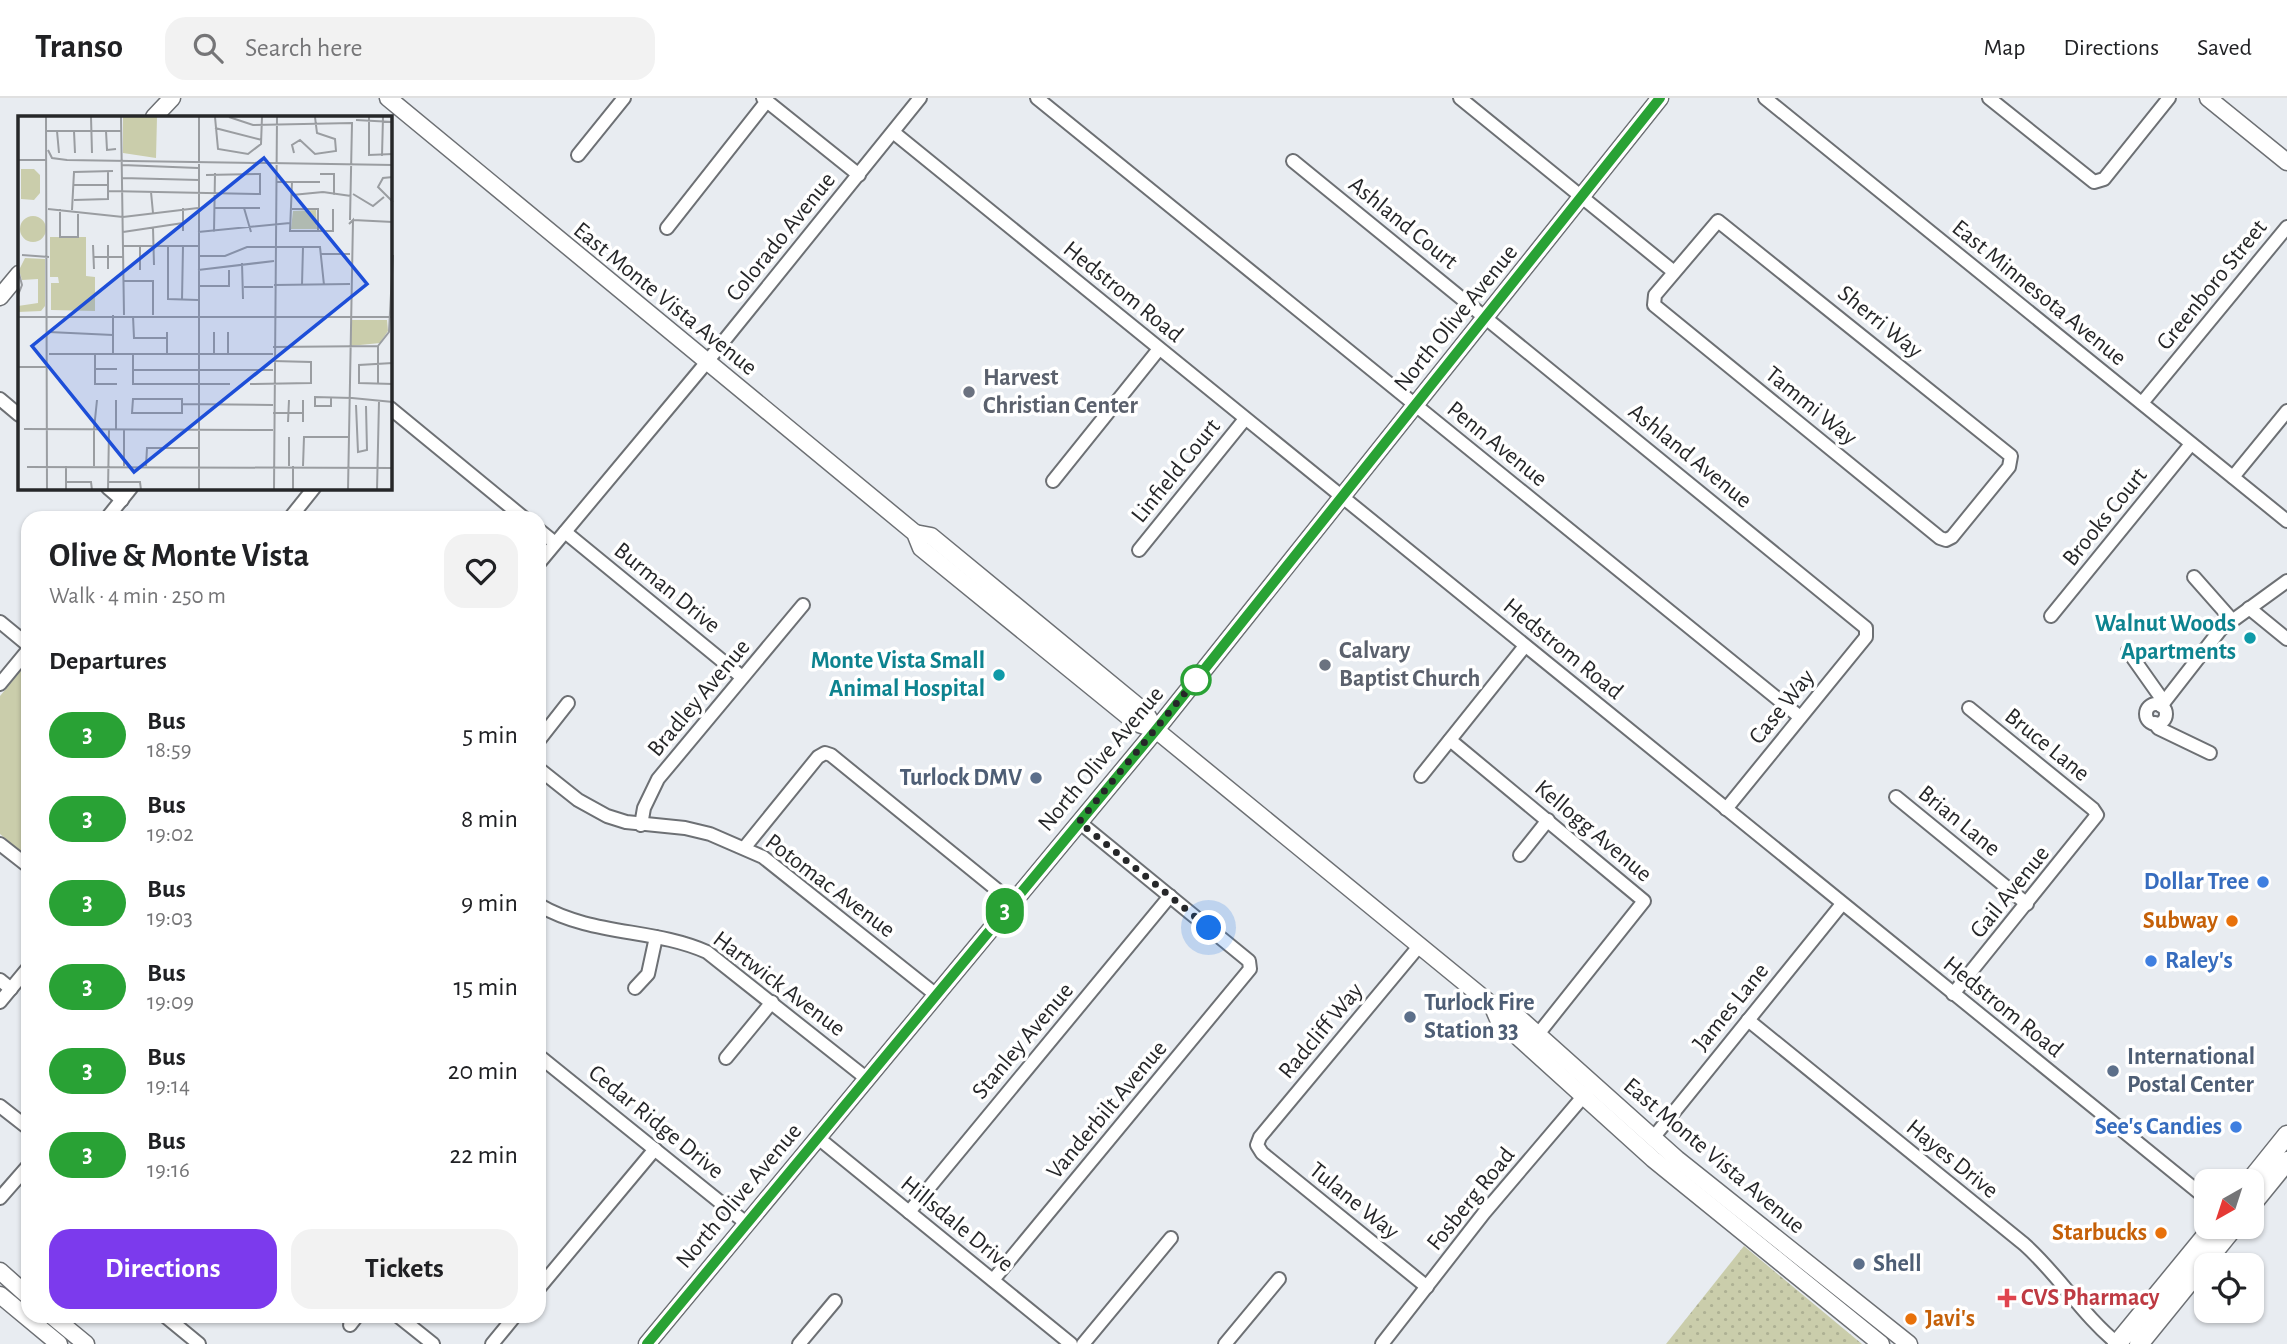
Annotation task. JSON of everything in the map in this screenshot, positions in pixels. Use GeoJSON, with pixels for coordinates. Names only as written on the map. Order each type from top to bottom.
{"type":"FeatureCollection","features":[{"type":"Feature","properties":{"kind":"main road"},"geometry":{"type":"LineString","coordinates":[[155,116],[172,98]]}},
{"type":"Feature","properties":{"kind":"main road","name":"East Monte Vista Avenue"},"geometry":{"type":"LineString","coordinates":[[388,98],[915,533],[931,536],[1146,712],[1156,730]]}},
{"type":"Feature","properties":{"kind":"main road","name":"North Olive Avenue"},"geometry":{"type":"LineString","coordinates":[[647,1344],[1156,730],[1660,98]]}},
{"type":"Feature","properties":{"kind":"main road"},"geometry":{"type":"LineString","coordinates":[[2208,98],[2287,162]]}},
{"type":"Feature","properties":{"kind":"main road"},"geometry":{"type":"LineString","coordinates":[[0,297],[18,275]]}},
{"type":"Feature","properties":{"kind":"main road","name":"East Monte Vista Avenue"},"geometry":{"type":"LineString","coordinates":[[915,533],[921,548],[1136,723],[1156,730],[1492,1004],[1507,1007],[1539,1033],[1662,1166],[1881,1344]]}},
{"type":"Feature","properties":{"kind":"main road"},"geometry":{"type":"LineString","coordinates":[[958,578],[967,575],[987,590],[1012,602]]}},
{"type":"Feature","properties":{"kind":"main road","name":"East Monte Vista Avenue"},"geometry":{"type":"LineString","coordinates":[[1492,1004],[1498,1019],[1653,1138],[1909,1344]]}},
{"type":"Feature","properties":{"kind":"main road"},"geometry":{"type":"LineString","coordinates":[[2260,1169],[2287,1136]]}},
{"type":"Feature","properties":{"kind":"main road"},"geometry":{"type":"LineString","coordinates":[[2264,1189],[2287,1161]]}},
{"type":"Feature","properties":{"kind":"main road"},"geometry":{"type":"LineString","coordinates":[[2118,1344],[2203,1239]]}},
{"type":"Feature","properties":{"kind":"main road"},"geometry":{"type":"LineString","coordinates":[[2139,1344],[2224,1239]]}},
{"type":"Feature","properties":{"kind":"main road"},"geometry":{"type":"LineString","coordinates":[[0,1272],[21,1290]]}},
{"type":"Feature","properties":{"kind":"main road"},"geometry":{"type":"LineString","coordinates":[[0,1295],[21,1312]]}},
{"type":"Feature","properties":{"kind":"main road"},"geometry":{"type":"LineString","coordinates":[[34,1323],[59,1344]]}},
{"type":"Feature","properties":{"kind":"main road"},"geometry":{"type":"LineString","coordinates":[[60,1323],[86,1344]]}},
{"type":"Feature","properties":{"kind":"street"},"geometry":{"type":"LineString","coordinates":[[578,155],[624,98]]}},
{"type":"Feature","properties":{"kind":"street","name":"Colorado Avenue"},"geometry":{"type":"LineString","coordinates":[[546,554],[706,363],[920,98]]}},
{"type":"Feature","properties":{"kind":"street","name":"Penn Avenue"},"geometry":{"type":"LineString","coordinates":[[1038,98],[1800,717]]}},
{"type":"Feature","properties":{"kind":"street"},"geometry":{"type":"LineString","coordinates":[[1460,98],[1674,272]]}},
{"type":"Feature","properties":{"kind":"street","name":"East Minnesota Avenue"},"geometry":{"type":"LineString","coordinates":[[1765,98],[2287,521]]}},
{"type":"Feature","properties":{"kind":"street"},"geometry":{"type":"LineString","coordinates":[[1989,98],[2094,182],[2104,179],[2169,98]]}},
{"type":"Feature","properties":{"kind":"street"},"geometry":{"type":"LineString","coordinates":[[667,228],[765,100],[859,175]]}},
{"type":"Feature","properties":{"kind":"street","name":"Hedstrom Road"},"geometry":{"type":"LineString","coordinates":[[893,132],[2194,1189]]}},
{"type":"Feature","properties":{"kind":"street","name":"Ashland Court"},"geometry":{"type":"LineString","coordinates":[[1293,161],[1485,317]]}},
{"type":"Feature","properties":{"kind":"street","name":"Sherri Way"},"geometry":{"type":"LineString","coordinates":[[1674,272],[1718,221],[2012,459],[1952,537],[1946,540]]}},
{"type":"Feature","properties":{"kind":"street","name":"Greenboro Street"},"geometry":{"type":"LineString","coordinates":[[2142,403],[2287,227]]}},
{"type":"Feature","properties":{"kind":"street","name":"Tammi Way"},"geometry":{"type":"LineString","coordinates":[[1674,272],[1653,302],[1657,308],[1946,540]]}},
{"type":"Feature","properties":{"kind":"street","name":"Ashland Avenue"},"geometry":{"type":"LineString","coordinates":[[1485,317],[1867,630]]}},
{"type":"Feature","properties":{"kind":"street"},"geometry":{"type":"LineString","coordinates":[[1053,481],[1159,349]]}},
{"type":"Feature","properties":{"kind":"street"},"geometry":{"type":"LineString","coordinates":[[0,399],[18,414]]}},
{"type":"Feature","properties":{"kind":"street"},"geometry":{"type":"LineString","coordinates":[[392,410],[515,511]]}},
{"type":"Feature","properties":{"kind":"street"},"geometry":{"type":"LineString","coordinates":[[2233,477],[2287,411]]}},
{"type":"Feature","properties":{"kind":"street","name":"Linfield Court"},"geometry":{"type":"LineString","coordinates":[[1139,550],[1245,419]]}},
{"type":"Feature","properties":{"kind":"street","name":"Brooks Court"},"geometry":{"type":"LineString","coordinates":[[2051,616],[2191,444]]}},
{"type":"Feature","properties":{"kind":"street"},"geometry":{"type":"LineString","coordinates":[[111,490],[122,499]]}},
{"type":"Feature","properties":{"kind":"street"},"geometry":{"type":"LineString","coordinates":[[113,511],[129,490]]}},
{"type":"Feature","properties":{"kind":"street"},"geometry":{"type":"LineString","coordinates":[[296,511],[312,490]]}},
{"type":"Feature","properties":{"kind":"street","name":"Burman Drive"},"geometry":{"type":"LineString","coordinates":[[565,532],[742,677]]}},
{"type":"Feature","properties":{"kind":"street"},"geometry":{"type":"LineString","coordinates":[[546,536],[555,543]]}},
{"type":"Feature","properties":{"kind":"street"},"geometry":{"type":"LineString","coordinates":[[2194,577],[2232,620]]}},
{"type":"Feature","properties":{"kind":"street"},"geometry":{"type":"LineString","coordinates":[[2163,704],[2232,620],[2287,581]]}},
{"type":"Feature","properties":{"kind":"street","name":"Bradley Avenue"},"geometry":{"type":"LineString","coordinates":[[641,825],[644,808],[658,779],[803,605]]}},
{"type":"Feature","properties":{"kind":"street"},"geometry":{"type":"LineString","coordinates":[[2249,608],[2287,639]]}},
{"type":"Feature","properties":{"kind":"street"},"geometry":{"type":"LineString","coordinates":[[0,622],[21,641]]}},
{"type":"Feature","properties":{"kind":"street","name":"Case Way"},"geometry":{"type":"LineString","coordinates":[[1726,808],[1866,637],[1867,630]]}},
{"type":"Feature","properties":{"kind":"street"},"geometry":{"type":"LineString","coordinates":[[1421,776],[1525,646]]}},
{"type":"Feature","properties":{"kind":"street"},"geometry":{"type":"LineString","coordinates":[[2129,651],[2163,704],[2165,717],[2155,723],[2158,728],[2210,753]]}},
{"type":"Feature","properties":{"kind":"street"},"geometry":{"type":"LineString","coordinates":[[0,684],[21,656]]}},
{"type":"Feature","properties":{"kind":"street"},"geometry":{"type":"LineString","coordinates":[[546,731],[568,704]]}},
{"type":"Feature","properties":{"kind":"street","name":"Bruce Lane"},"geometry":{"type":"LineString","coordinates":[[1969,708],[2093,809],[2097,816]]}},
{"type":"Feature","properties":{"kind":"street","name":"Kellogg Avenue"},"geometry":{"type":"LineString","coordinates":[[1450,740],[1644,901],[1539,1033]]}},
{"type":"Feature","properties":{"kind":"street"},"geometry":{"type":"LineString","coordinates":[[745,847],[818,757],[825,753],[831,755],[1012,902]]}},
{"type":"Feature","properties":{"kind":"street","name":"Potomac Avenue"},"geometry":{"type":"LineString","coordinates":[[546,774],[589,807],[615,819],[641,825],[685,828],[745,847],[793,878],[935,995]]}},
{"type":"Feature","properties":{"kind":"street","name":"Brian Lane"},"geometry":{"type":"LineString","coordinates":[[1896,797],[2027,904]]}},
{"type":"Feature","properties":{"kind":"street","name":"Gail Avenue"},"geometry":{"type":"LineString","coordinates":[[1953,994],[2097,816]]}},
{"type":"Feature","properties":{"kind":"street"},"geometry":{"type":"LineString","coordinates":[[1520,855],[1548,820]]}},
{"type":"Feature","properties":{"kind":"street"},"geometry":{"type":"LineString","coordinates":[[1079,822],[1170,896]]}},
{"type":"Feature","properties":{"kind":"street"},"geometry":{"type":"LineString","coordinates":[[0,844],[21,860]]}},
{"type":"Feature","properties":{"kind":"street","name":"Vanderbilt Avenue"},"geometry":{"type":"LineString","coordinates":[[993,1280],[1251,966],[1249,961],[1170,896]]}},
{"type":"Feature","properties":{"kind":"street","name":"Stanley Avenue"},"geometry":{"type":"LineString","coordinates":[[909,1212],[1170,896]]}},
{"type":"Feature","properties":{"kind":"street","name":"James Lane"},"geometry":{"type":"LineString","coordinates":[[1653,1138],[1842,904]]}},
{"type":"Feature","properties":{"kind":"street","name":"Hartwick Avenue"},"geometry":{"type":"LineString","coordinates":[[546,908],[590,927],[684,942],[707,952],[866,1078]]}},
{"type":"Feature","properties":{"kind":"street"},"geometry":{"type":"LineString","coordinates":[[635,988],[649,974],[656,937]]}},
{"type":"Feature","properties":{"kind":"street","name":"Radcliff Way"},"geometry":{"type":"LineString","coordinates":[[1257,1145],[1260,1137],[1420,945]]}},
{"type":"Feature","properties":{"kind":"street"},"geometry":{"type":"LineString","coordinates":[[0,1002],[21,977]]}},
{"type":"Feature","properties":{"kind":"street"},"geometry":{"type":"LineString","coordinates":[[0,980],[11,989]]}},
{"type":"Feature","properties":{"kind":"street"},"geometry":{"type":"LineString","coordinates":[[726,1058],[772,1002]]}},
{"type":"Feature","properties":{"kind":"street","name":"Hayes Drive"},"geometry":{"type":"LineString","coordinates":[[1748,1020],[2032,1251],[2092,1322],[2118,1344]]}},
{"type":"Feature","properties":{"kind":"street","name":"Cedar Ridge Drive"},"geometry":{"type":"LineString","coordinates":[[546,1062],[746,1223]]}},
{"type":"Feature","properties":{"kind":"street","name":"Fosberg Road"},"geometry":{"type":"LineString","coordinates":[[1382,1344],[1589,1089]]}},
{"type":"Feature","properties":{"kind":"street"},"geometry":{"type":"LineString","coordinates":[[0,1106],[21,1122]]}},
{"type":"Feature","properties":{"kind":"street","name":"Hillsdale Drive"},"geometry":{"type":"LineString","coordinates":[[817,1138],[1071,1344]]}},
{"type":"Feature","properties":{"kind":"street","name":"Tulane Way"},"geometry":{"type":"LineString","coordinates":[[1257,1145],[1262,1153],[1427,1287]]}},
{"type":"Feature","properties":{"kind":"street"},"geometry":{"type":"LineString","coordinates":[[546,1280],[655,1149]]}},
{"type":"Feature","properties":{"kind":"street"},"geometry":{"type":"LineString","coordinates":[[0,1198],[21,1174]]}},
{"type":"Feature","properties":{"kind":"street"},"geometry":{"type":"LineString","coordinates":[[1083,1344],[1171,1238]]}},
{"type":"Feature","properties":{"kind":"street"},"geometry":{"type":"LineString","coordinates":[[1225,1344],[1279,1279]]}},
{"type":"Feature","properties":{"kind":"street"},"geometry":{"type":"LineString","coordinates":[[799,1344],[835,1301]]}},
{"type":"Feature","properties":{"kind":"street"},"geometry":{"type":"LineString","coordinates":[[174,1323],[199,1344]]}},
{"type":"Feature","properties":{"kind":"street"},"geometry":{"type":"LineString","coordinates":[[407,1323],[433,1344]]}},
{"type":"Feature","properties":{"kind":"street"},"geometry":{"type":"LineString","coordinates":[[492,1344],[510,1323]]}},
{"type":"Feature","properties":{"kind":"green space"},"geometry":{"type":"Polygon","coordinates":[[[21,671],[21,851],[0,834],[0,696],[21,671]]]}},
{"type":"Feature","properties":{"kind":"green space"},"geometry":{"type":"Polygon","coordinates":[[[1744,1246],[1862,1344],[1666,1344],[1744,1246]]]}},
{"type":"Feature","properties":{"kind":"bus line","name":"3"},"geometry":{"type":"LineString","coordinates":[[647,1344],[1156,730],[1660,98]]}},
{"type":"Feature","properties":{"kind":"place","name":"Harvest Christian Center"},"geometry":{"type":"Point","coordinates":[969,392]}},
{"type":"Feature","properties":{"kind":"place","name":"Walnut Woods Apartments"},"geometry":{"type":"Point","coordinates":[2250,638]}},
{"type":"Feature","properties":{"kind":"place","name":"Calvary Baptist Church"},"geometry":{"type":"Point","coordinates":[1325,665]}},
{"type":"Feature","properties":{"kind":"place","name":"Monte Vista Small Animal Hospital"},"geometry":{"type":"Point","coordinates":[999,675]}},
{"type":"Feature","properties":{"kind":"place","name":"Turlock DMV"},"geometry":{"type":"Point","coordinates":[1036,778]}},
{"type":"Feature","properties":{"kind":"place","name":"Dollar Tree"},"geometry":{"type":"Point","coordinates":[2263,882]}},
{"type":"Feature","properties":{"kind":"place","name":"Subway"},"geometry":{"type":"Point","coordinates":[2232,921]}},
{"type":"Feature","properties":{"kind":"place","name":"Raley's"},"geometry":{"type":"Point","coordinates":[2151,961]}},
{"type":"Feature","properties":{"kind":"place","name":"Turlock Fire Station 33"},"geometry":{"type":"Point","coordinates":[1410,1017]}},
{"type":"Feature","properties":{"kind":"place","name":"International Postal Center"},"geometry":{"type":"Point","coordinates":[2113,1071]}},
{"type":"Feature","properties":{"kind":"place","name":"See's Candies"},"geometry":{"type":"Point","coordinates":[2236,1127]}},
{"type":"Feature","properties":{"kind":"place","name":"Starbucks"},"geometry":{"type":"Point","coordinates":[2161,1233]}},
{"type":"Feature","properties":{"kind":"place","name":"Shell"},"geometry":{"type":"Point","coordinates":[1859,1264]}},
{"type":"Feature","properties":{"kind":"place","name":"CVS Pharmacy"},"geometry":{"type":"Point","coordinates":[2007,1298]}},
{"type":"Feature","properties":{"kind":"place","name":"Javi's"},"geometry":{"type":"Point","coordinates":[1911,1319]}},
{"type":"Feature","properties":{"kind":"route"},"geometry":{"type":"LineString","coordinates":[[1196,680],[1198,677],[1079,822],[1209,928]]}}]}
